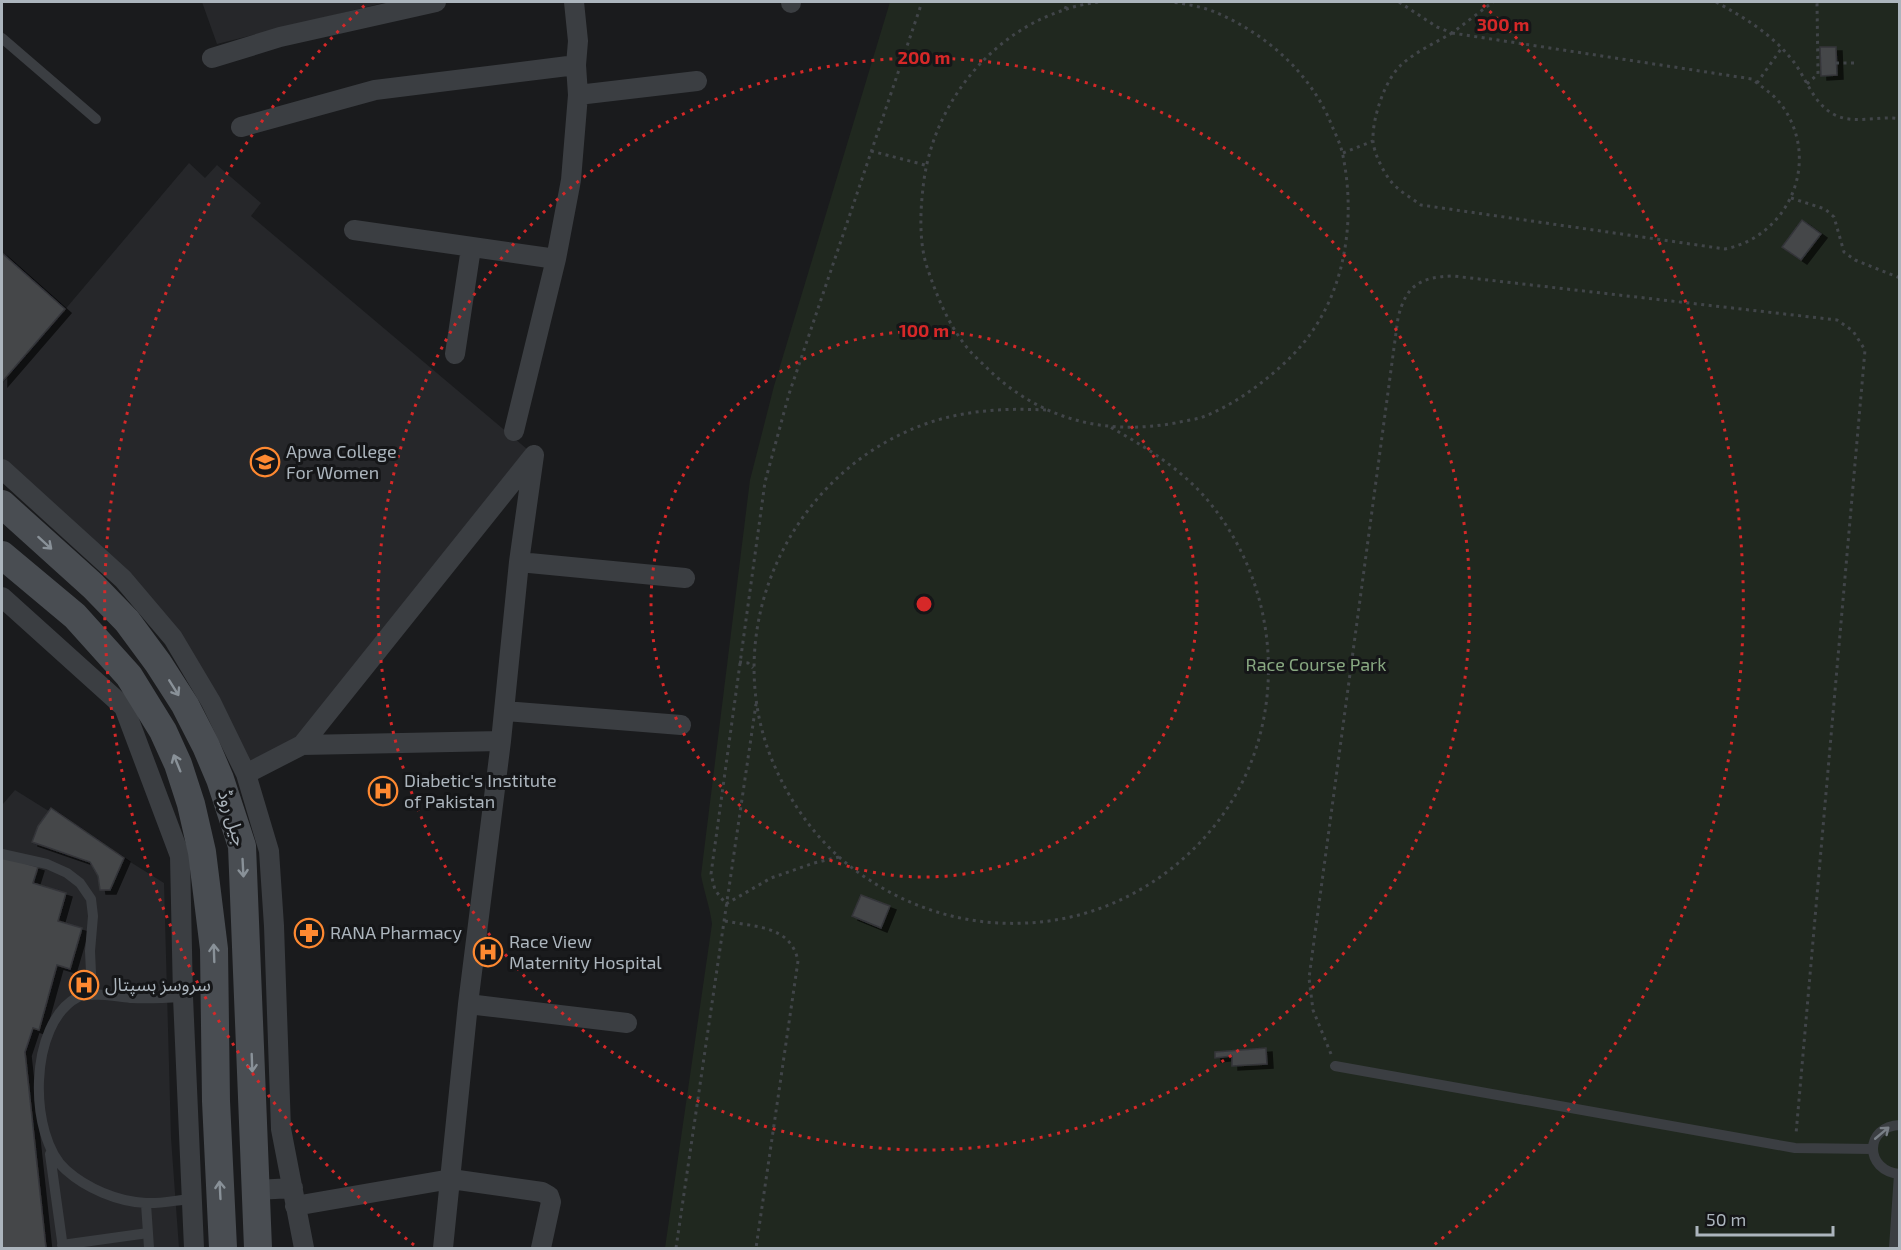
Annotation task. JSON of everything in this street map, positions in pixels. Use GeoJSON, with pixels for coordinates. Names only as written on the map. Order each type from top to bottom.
{"type":"FeatureCollection","features":[{"type":"Feature","properties":{"kind":"main road","name":"جیل روڈ"},"geometry":{"type":"LineString","coordinates":[[2,504],[93,586],[126,621],[159,663],[185,705],[220,780],[242,846],[258,1248]]}},
{"type":"Feature","properties":{"kind":"main road","name":"جیل روڈ"},"geometry":{"type":"LineString","coordinates":[[2,555],[75,616],[129,676],[163,731],[178,764],[191,804],[202,852],[214,948],[216,1101],[223,1248]]}},
{"type":"Feature","properties":{"kind":"street"},"geometry":{"type":"LineString","coordinates":[[212,58],[280,37],[436,2]]}},
{"type":"Feature","properties":{"kind":"street"},"geometry":{"type":"LineString","coordinates":[[514,431],[556,260],[571,180],[578,94],[576,65],[578,41],[574,2]]}},
{"type":"Feature","properties":{"kind":"street"},"geometry":{"type":"LineString","coordinates":[[241,127],[375,90],[576,65]]}},
{"type":"Feature","properties":{"kind":"street"},"geometry":{"type":"LineString","coordinates":[[578,94],[697,81]]}},
{"type":"Feature","properties":{"kind":"street"},"geometry":{"type":"LineString","coordinates":[[354,230],[556,260]]}},
{"type":"Feature","properties":{"kind":"street"},"geometry":{"type":"LineString","coordinates":[[454,354],[471,248]]}},
{"type":"Feature","properties":{"kind":"street"},"geometry":{"type":"LineString","coordinates":[[246,774],[302,745],[534,455],[519,562],[501,741],[468,1004],[443,1248]]}},
{"type":"Feature","properties":{"kind":"street"},"geometry":{"type":"LineString","coordinates":[[2,469],[123,579],[173,638],[211,702],[246,774],[269,851],[274,926],[280,1129],[304,1248]]}},
{"type":"Feature","properties":{"kind":"street"},"geometry":{"type":"LineString","coordinates":[[519,562],[685,578]]}},
{"type":"Feature","properties":{"kind":"street"},"geometry":{"type":"LineString","coordinates":[[2,597],[124,707],[180,856],[183,997],[194,1248]]}},
{"type":"Feature","properties":{"kind":"street"},"geometry":{"type":"LineString","coordinates":[[504,711],[681,725]]}},
{"type":"Feature","properties":{"kind":"street"},"geometry":{"type":"LineString","coordinates":[[302,745],[501,741]]}},
{"type":"Feature","properties":{"kind":"street"},"geometry":{"type":"LineString","coordinates":[[468,1004],[627,1023]]}},
{"type":"Feature","properties":{"kind":"street"},"geometry":{"type":"LineString","coordinates":[[256,1190],[294,1197],[451,1179],[542,1192],[549,1196],[551,1202],[541,1248]]}},
{"type":"Feature","properties":{"kind":"lane"},"geometry":{"type":"LineString","coordinates":[[2,38],[96,118]]}},
{"type":"Feature","properties":{"kind":"lane"},"geometry":{"type":"LineString","coordinates":[[2,854],[47,864],[67,873],[81,883],[91,899],[93,916],[90,951],[92,995]]}},
{"type":"Feature","properties":{"kind":"lane"},"geometry":{"type":"LineString","coordinates":[[148,1233],[62,1247],[49,1147],[38,1086],[41,1052],[63,1010],[80,996],[183,997]]}},
{"type":"Feature","properties":{"kind":"lane"},"geometry":{"type":"LineString","coordinates":[[1335,1066],[1795,1148],[1872,1149]]}},
{"type":"Feature","properties":{"kind":"lane"},"geometry":{"type":"LineString","coordinates":[[1894,1248],[1899,1174],[1889,1173],[1880,1168],[1874,1159],[1872,1149],[1875,1139],[1882,1130],[1892,1125],[1899,1125]]}},
{"type":"Feature","properties":{"kind":"lane"},"geometry":{"type":"LineString","coordinates":[[49,1147],[57,1161],[67,1171],[106,1194],[146,1204],[191,1199]]}},
{"type":"Feature","properties":{"kind":"lane"},"geometry":{"type":"LineString","coordinates":[[146,1204],[148,1248]]}},
{"type":"Feature","properties":{"kind":"path"},"geometry":{"type":"LineString","coordinates":[[726,904],[715,890],[711,874],[765,482],[789,394],[922,2]]}},
{"type":"Feature","properties":{"kind":"path"},"geometry":{"type":"LineString","coordinates":[[1065,9],[1068,2]]}},
{"type":"Feature","properties":{"kind":"path"},"geometry":{"type":"LineString","coordinates":[[1098,2],[1065,9],[1026,27],[990,53],[961,86],[939,123],[925,165],[920,214],[925,262],[942,309],[969,350],[1004,385],[1046,410],[1077,422],[1110,427],[1154,427],[1199,418],[1253,389],[1281,367],[1311,333],[1333,292],[1347,243],[1350,202],[1343,153],[1324,105],[1293,65],[1254,32],[1208,10],[1172,2]]}},
{"type":"Feature","properties":{"kind":"path"},"geometry":{"type":"LineString","coordinates":[[1399,2],[1437,27],[1452,33],[1752,79],[1772,93],[1784,107],[1795,130],[1800,154],[1798,177],[1791,198],[1770,227],[1753,239],[1725,249],[1421,205],[1404,193],[1390,180],[1380,162],[1373,141],[1380,102],[1388,82],[1401,65],[1452,33],[1493,2]]}},
{"type":"Feature","properties":{"kind":"path"},"geometry":{"type":"LineString","coordinates":[[1716,2],[1746,18],[1767,33],[1793,61],[1817,101],[1836,115],[1858,121],[1887,117],[1899,119]]}},
{"type":"Feature","properties":{"kind":"path"},"geometry":{"type":"LineString","coordinates":[[1808,84],[1818,74],[1817,2]]}},
{"type":"Feature","properties":{"kind":"path"},"geometry":{"type":"LineString","coordinates":[[1757,83],[1781,48]]}},
{"type":"Feature","properties":{"kind":"path"},"geometry":{"type":"LineString","coordinates":[[1836,63],[1858,63]]}},
{"type":"Feature","properties":{"kind":"path"},"geometry":{"type":"LineString","coordinates":[[1343,153],[1373,141]]}},
{"type":"Feature","properties":{"kind":"path"},"geometry":{"type":"LineString","coordinates":[[871,151],[925,165]]}},
{"type":"Feature","properties":{"kind":"path"},"geometry":{"type":"LineString","coordinates":[[1791,198],[1825,209],[1834,217],[1844,252],[1855,260],[1899,278]]}},
{"type":"Feature","properties":{"kind":"path"},"geometry":{"type":"LineString","coordinates":[[1335,1066],[1313,1010],[1310,978],[1398,318],[1401,304],[1408,292],[1419,282],[1432,277],[1453,276],[1837,320],[1853,331],[1865,350],[1795,1148]]}},
{"type":"Feature","properties":{"kind":"path"},"geometry":{"type":"LineString","coordinates":[[1046,410],[984,411],[957,415],[906,431],[860,458],[820,494],[803,515],[776,561],[759,613],[754,670],[759,719],[776,771],[788,795],[820,838],[860,875],[883,889],[932,911],[985,923],[1039,923],[1092,912],[1117,902],[1163,875],[1184,859],[1203,839],[1235,796],[1257,747],[1268,694],[1268,641],[1256,588],[1247,563],[1234,539],[1203,495],[1163,459],[1110,427]]}},
{"type":"Feature","properties":{"kind":"path"},"geometry":{"type":"LineString","coordinates":[[739,662],[748,663],[754,670]]}},
{"type":"Feature","properties":{"kind":"path"},"geometry":{"type":"LineString","coordinates":[[676,1248],[756,699]]}},
{"type":"Feature","properties":{"kind":"path"},"geometry":{"type":"LineString","coordinates":[[726,904],[771,878],[839,857]]}},
{"type":"Feature","properties":{"kind":"path"},"geometry":{"type":"LineString","coordinates":[[725,921],[778,931],[790,940],[796,950],[798,961],[756,1248]]}},
{"type":"Feature","properties":{"kind":"shaded area"},"geometry":{"type":"Polygon","coordinates":[[[202,2],[387,2],[217,44],[202,2]]]}},
{"type":"Feature","properties":{"kind":"shaded area","name":"Apwa College For Women"},"geometry":{"type":"Polygon","coordinates":[[[189,163],[205,178],[217,165],[261,203],[251,216],[534,455],[302,745],[246,774],[173,638],[2,469],[2,384],[189,163]]]}},
{"type":"Feature","properties":{"kind":"shaded area","name":"سروسز ہسپتال"},"geometry":{"type":"Polygon","coordinates":[[[15,790],[164,883],[171,1138],[179,1248],[2,1248],[2,805],[15,790]]]}},
{"type":"Feature","properties":{"kind":"green space","name":"Race Course Park"},"geometry":{"type":"Polygon","coordinates":[[[890,2],[1899,2],[1899,1248],[665,1248],[712,924],[701,875],[750,480],[774,386],[890,2]]]}},
{"type":"Feature","properties":{"kind":"building"},"geometry":{"type":"Polygon","coordinates":[[[1820,47],[1836,47],[1837,75],[1821,76],[1820,47]]]}},
{"type":"Feature","properties":{"kind":"building"},"geometry":{"type":"Polygon","coordinates":[[[1802,220],[1821,234],[1801,260],[1782,247],[1802,220]]]}},
{"type":"Feature","properties":{"kind":"building"},"geometry":{"type":"Polygon","coordinates":[[[2,253],[65,309],[2,382],[2,253]]]}},
{"type":"Feature","properties":{"kind":"building"},"geometry":{"type":"Polygon","coordinates":[[[51,808],[124,858],[110,890],[100,890],[98,876],[90,862],[32,842],[38,826],[51,808]]]}},
{"type":"Feature","properties":{"kind":"building"},"geometry":{"type":"Polygon","coordinates":[[[2,856],[38,867],[33,883],[66,893],[58,921],[82,928],[70,969],[57,965],[39,1030],[33,1028],[25,1052],[46,1248],[2,1248],[2,856]]]}},
{"type":"Feature","properties":{"kind":"building"},"geometry":{"type":"Polygon","coordinates":[[[861,895],[890,906],[881,928],[852,916],[861,895]]]}},
{"type":"Feature","properties":{"kind":"building"},"geometry":{"type":"Polygon","coordinates":[[[1266,1048],[1267,1064],[1232,1066],[1232,1056],[1215,1058],[1215,1052],[1266,1048]]]}},
{"type":"Feature","properties":{"kind":"place","name":"Apwa College For Women"},"geometry":{"type":"Point","coordinates":[265,462]}},
{"type":"Feature","properties":{"kind":"place","name":"Diabetic's Institute of Pakistan"},"geometry":{"type":"Point","coordinates":[383,791]}},
{"type":"Feature","properties":{"kind":"place","name":"RANA Pharmacy"},"geometry":{"type":"Point","coordinates":[309,933]}},
{"type":"Feature","properties":{"kind":"place","name":"Race View Maternity Hospital"},"geometry":{"type":"Point","coordinates":[488,952]}},
{"type":"Feature","properties":{"kind":"place","name":"سروسز ہسپتال"},"geometry":{"type":"Point","coordinates":[84,985]}}]}
